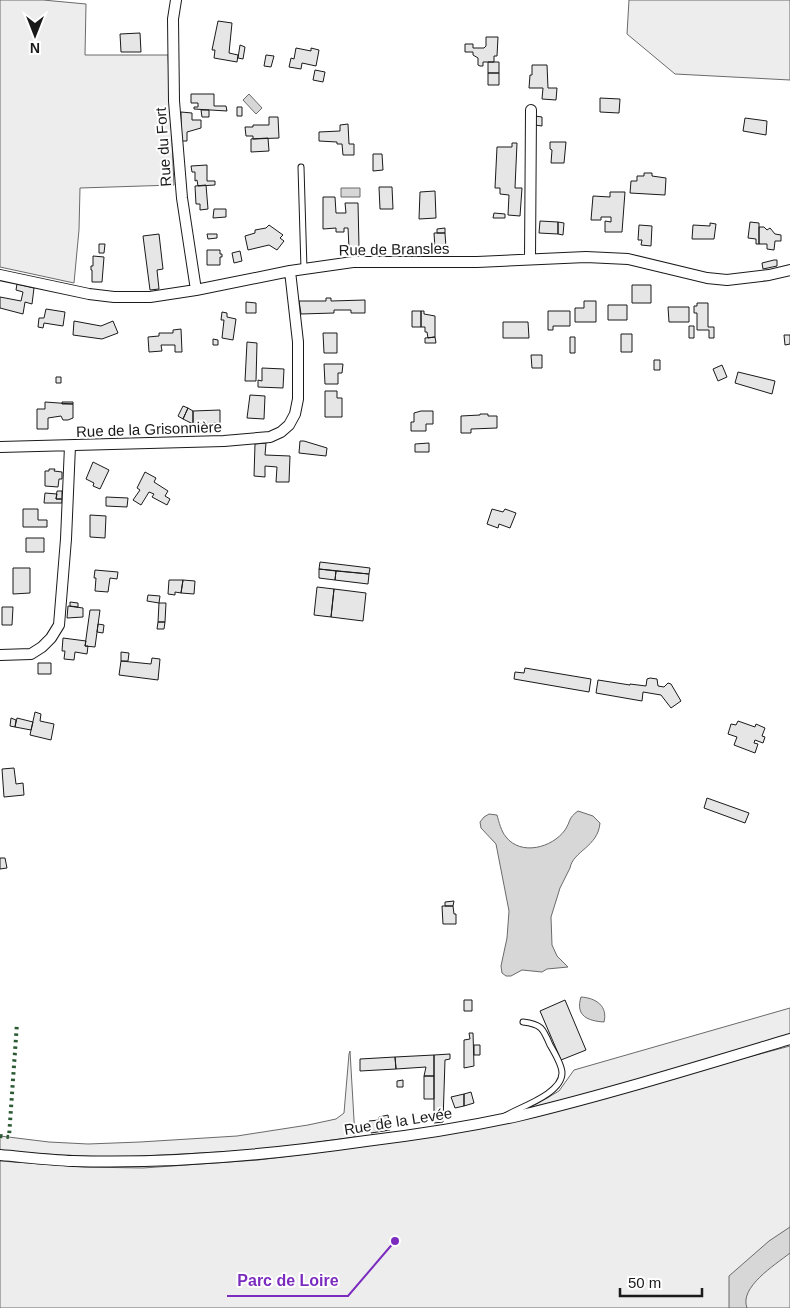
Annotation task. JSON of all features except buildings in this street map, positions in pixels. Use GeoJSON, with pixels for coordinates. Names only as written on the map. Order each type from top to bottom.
{"type":"FeatureCollection","features":[{"type":"Feature","properties":{"kind":"street","name":"Rue du Fort"},"geometry":{"type":"LineString","coordinates":[[176,0],[173,19],[174,101],[182,198],[196,290]]}},
{"type":"Feature","properties":{"kind":"street"},"geometry":{"type":"LineString","coordinates":[[530,260],[531,110]]}},
{"type":"Feature","properties":{"kind":"street","name":"Rue de Bransles"},"geometry":{"type":"LineString","coordinates":[[0,275],[89,294],[114,297],[150,297],[196,290],[290,271],[353,262],[477,262],[586,256],[628,259],[707,278],[727,280],[769,276],[790,270]]}},
{"type":"Feature","properties":{"kind":"street","name":"Rue de la Grisonnière"},"geometry":{"type":"LineString","coordinates":[[0,655],[31,654],[46,643],[59,625],[66,539],[70,446],[224,441],[270,437],[281,432],[289,425],[298,399],[298,342],[290,271]]}},
{"type":"Feature","properties":{"kind":"street"},"geometry":{"type":"LineString","coordinates":[[0,447],[70,446]]}},
{"type":"Feature","properties":{"kind":"street","name":"Rue de la Levée"},"geometry":{"type":"LineString","coordinates":[[0,1155],[72,1160],[173,1160],[239,1157],[415,1135],[499,1119],[618,1090],[790,1039]]}},
{"type":"Feature","properties":{"kind":"lane"},"geometry":{"type":"LineString","coordinates":[[301,167],[304,269]]}},
{"type":"Feature","properties":{"kind":"lane"},"geometry":{"type":"LineString","coordinates":[[499,1119],[543,1098],[560,1082],[562,1072],[543,1028],[523,1022]]}},
{"type":"Feature","properties":{"kind":"shaded area"},"geometry":{"type":"Polygon","coordinates":[[[0,0],[43,0],[86,4],[85,55],[168,55],[174,185],[80,188],[79,230],[74,283],[0,267],[0,0]]]}},
{"type":"Feature","properties":{"kind":"shaded area"},"geometry":{"type":"Polygon","coordinates":[[[629,0],[790,0],[790,80],[675,74],[627,34],[629,0]]]}},
{"type":"Feature","properties":{"kind":"shaded area"},"geometry":{"type":"Polygon","coordinates":[[[249,94],[262,108],[256,114],[243,100],[249,94]]]}},
{"type":"Feature","properties":{"kind":"shaded area"},"geometry":{"type":"Polygon","coordinates":[[[341,188],[360,188],[360,197],[341,197],[341,188]]]}},
{"type":"Feature","properties":{"kind":"shaded area"},"geometry":{"type":"Polygon","coordinates":[[[578,811],[593,816],[600,823],[595,838],[572,862],[560,888],[551,917],[552,945],[557,956],[568,967],[547,969],[542,972],[522,970],[511,976],[506,976],[502,973],[501,966],[507,938],[509,911],[496,844],[481,828],[480,822],[489,814],[497,815],[506,837],[512,843],[528,848],[545,845],[559,836],[578,811]]]}},
{"type":"Feature","properties":{"kind":"shaded area"},"geometry":{"type":"Polygon","coordinates":[[[581,997],[591,999],[600,1004],[604,1011],[604,1022],[588,1019],[581,1013],[581,997]]]}},
{"type":"Feature","properties":{"kind":"shaded area"},"geometry":{"type":"Polygon","coordinates":[[[790,1008],[790,1034],[631,1083],[529,1108],[529,1105],[559,1091],[574,1070],[790,1008]]]}},
{"type":"Feature","properties":{"kind":"shaded area"},"geometry":{"type":"Polygon","coordinates":[[[790,1046],[790,1308],[0,1308],[0,1161],[84,1167],[143,1168],[258,1160],[330,1151],[499,1123],[790,1046]]]}},
{"type":"Feature","properties":{"kind":"shaded area"},"geometry":{"type":"Polygon","coordinates":[[[350,1051],[355,1137],[260,1150],[123,1157],[0,1151],[0,1136],[49,1142],[88,1144],[140,1142],[237,1136],[336,1119],[344,1113],[350,1051]]]}},
{"type":"Feature","properties":{"kind":"shaded area"},"geometry":{"type":"Polygon","coordinates":[[[790,1227],[790,1253],[768,1270],[753,1285],[748,1292],[747,1308],[729,1308],[729,1276],[769,1241],[790,1227]]]}},
{"type":"Feature","properties":{"kind":"hedge"},"geometry":{"type":"LineString","coordinates":[[0,1136],[9,1137],[17,1023]]}},
{"type":"Feature","properties":{"kind":"place","name":"Parc de Loire"},"geometry":{"type":"Point","coordinates":[395,1241]}}]}
